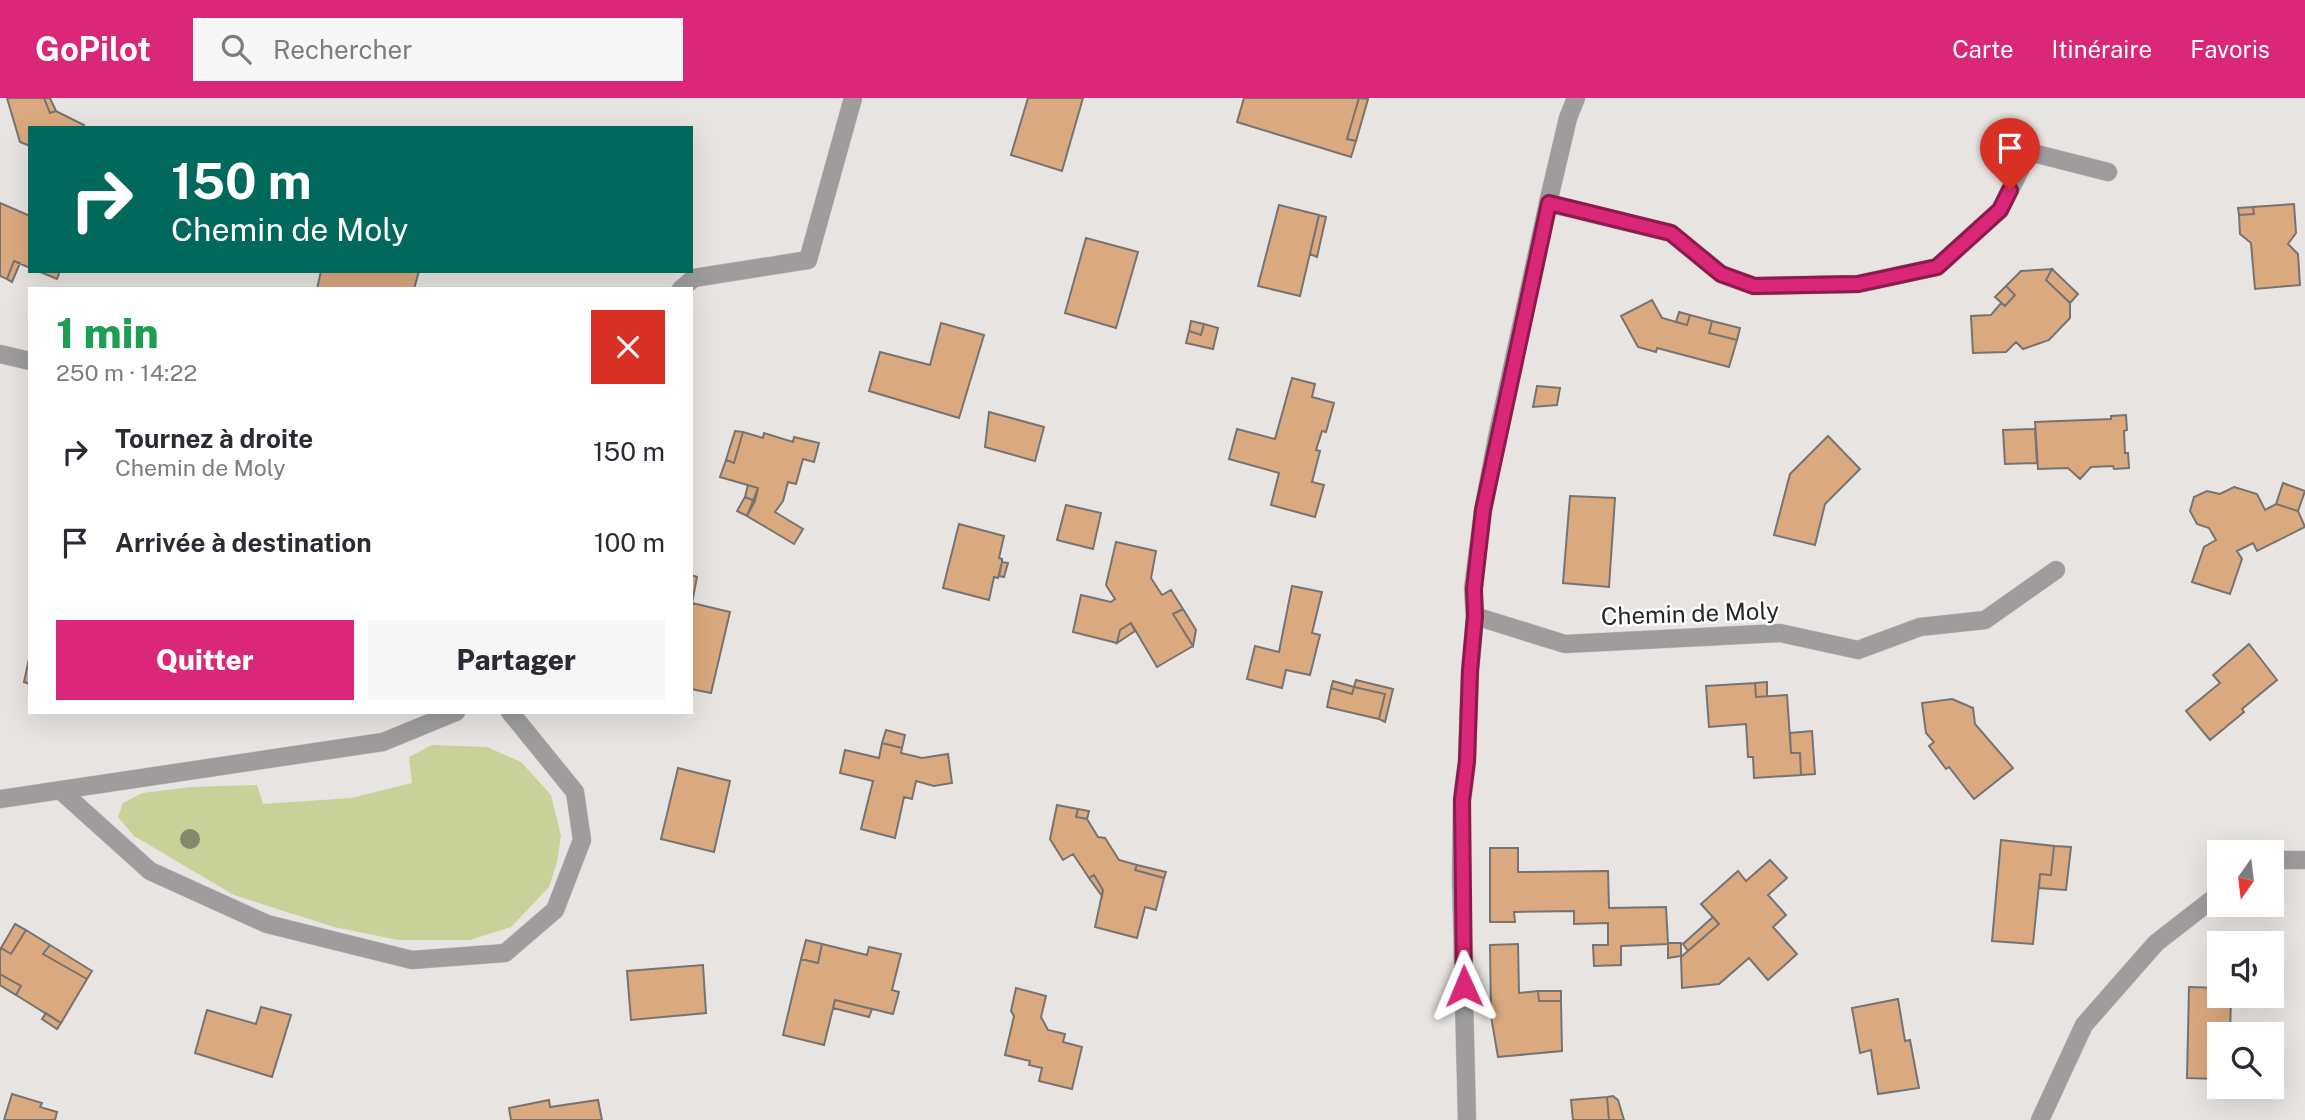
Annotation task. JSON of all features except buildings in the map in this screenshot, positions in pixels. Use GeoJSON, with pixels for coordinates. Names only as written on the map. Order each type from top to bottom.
{"type":"FeatureCollection","features":[{"type":"Feature","properties":{"kind":"street"},"geometry":{"type":"LineString","coordinates":[[683,287],[694,278],[808,261],[853,98]]}},
{"type":"Feature","properties":{"kind":"street"},"geometry":{"type":"LineString","coordinates":[[1467,1120],[1461,878],[1462,800],[1467,761],[1474,589],[1483,510],[1549,203],[1576,98]]}},
{"type":"Feature","properties":{"kind":"street"},"geometry":{"type":"LineString","coordinates":[[1549,203],[1671,233],[1721,274],[1754,286],[1858,284],[1937,267],[2000,210],[2029,152],[2108,172]]}},
{"type":"Feature","properties":{"kind":"street"},"geometry":{"type":"LineString","coordinates":[[0,354],[28,361]]}},
{"type":"Feature","properties":{"kind":"street","name":"Chemin de Moly"},"geometry":{"type":"LineString","coordinates":[[1475,616],[1565,644],[1780,633],[1858,650],[1920,627],[1986,620],[2056,570]]}},
{"type":"Feature","properties":{"kind":"street"},"geometry":{"type":"LineString","coordinates":[[0,799],[383,742],[451,714]]}},
{"type":"Feature","properties":{"kind":"street"},"geometry":{"type":"LineString","coordinates":[[61,790],[150,871],[267,924],[412,960],[505,953],[555,910],[582,840],[575,792],[512,714]]}},
{"type":"Feature","properties":{"kind":"street"},"geometry":{"type":"LineString","coordinates":[[2284,860],[2305,860]]}},
{"type":"Feature","properties":{"kind":"street"},"geometry":{"type":"LineString","coordinates":[[2040,1120],[2084,1025],[2156,943],[2207,903]]}},
{"type":"Feature","properties":{"kind":"green space"},"geometry":{"type":"Polygon","coordinates":[[[432,745],[487,747],[521,762],[551,795],[561,836],[549,887],[511,927],[470,940],[398,940],[334,927],[234,895],[134,836],[118,817],[123,803],[142,793],[191,787],[257,785],[263,804],[351,798],[412,783],[409,757],[432,745]]]}},
{"type":"Feature","properties":{"kind":"route"},"geometry":{"type":"LineString","coordinates":[[1464,986],[1462,800],[1467,761],[1474,589],[1483,510],[1497,437],[1549,203],[1671,233],[1721,274],[1754,286],[1858,284],[1937,267],[2000,210],[2010,190]]}}]}
